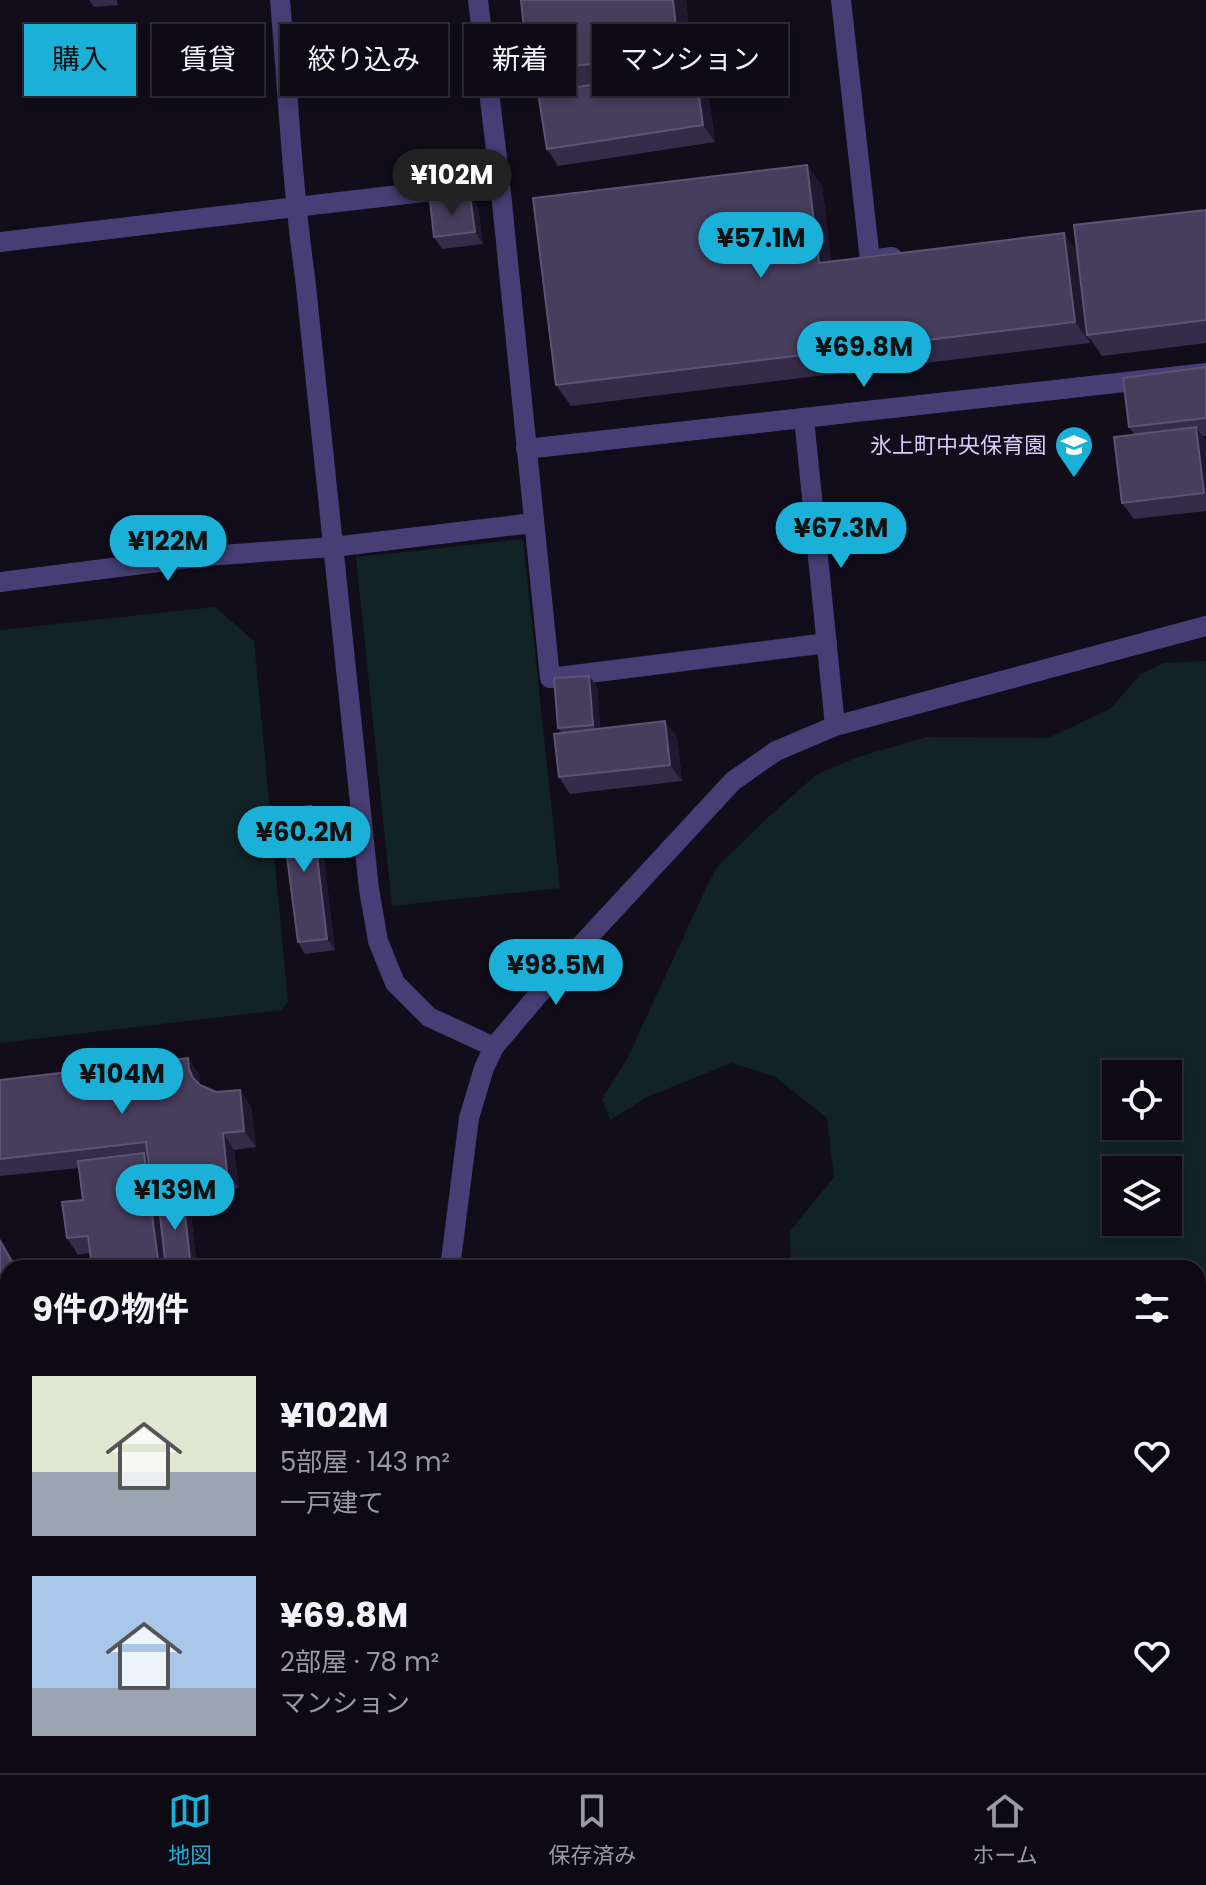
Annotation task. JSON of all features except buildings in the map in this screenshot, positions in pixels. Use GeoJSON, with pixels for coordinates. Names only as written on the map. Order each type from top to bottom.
{"type":"FeatureCollection","features":[{"type":"Feature","properties":{"kind":"street"},"geometry":{"type":"LineString","coordinates":[[280,0],[295,207],[369,889],[378,941],[395,983],[429,1017],[494,1047]]}},
{"type":"Feature","properties":{"kind":"street"},"geometry":{"type":"LineString","coordinates":[[478,0],[500,183],[550,678],[827,643]]}},
{"type":"Feature","properties":{"kind":"street"},"geometry":{"type":"LineString","coordinates":[[841,0],[870,260],[916,254]]}},
{"type":"Feature","properties":{"kind":"street"},"geometry":{"type":"LineString","coordinates":[[0,242],[500,183]]}},
{"type":"Feature","properties":{"kind":"street"},"geometry":{"type":"LineString","coordinates":[[526,449],[1206,373]]}},
{"type":"Feature","properties":{"kind":"street"},"geometry":{"type":"LineString","coordinates":[[804,418],[835,726]]}},
{"type":"Feature","properties":{"kind":"street"},"geometry":{"type":"LineString","coordinates":[[0,582],[206,556],[333,547],[533,523]]}},
{"type":"Feature","properties":{"kind":"street"},"geometry":{"type":"LineString","coordinates":[[451,1260],[469,1118],[484,1068],[494,1047],[571,956],[733,781],[776,751],[835,726],[1206,626]]}},
{"type":"Feature","properties":{"kind":"shaded area"},"geometry":{"type":"Polygon","coordinates":[[[523,539],[560,888],[392,906],[356,557],[523,539]]]}},
{"type":"Feature","properties":{"kind":"shaded area"},"geometry":{"type":"Polygon","coordinates":[[[215,607],[254,641],[288,1002],[281,1010],[0,1043],[0,630],[215,607]]]}},
{"type":"Feature","properties":{"kind":"shaded area"},"geometry":{"type":"Polygon","coordinates":[[[1206,661],[1206,1260],[791,1260],[790,1231],[834,1177],[827,1118],[774,1076],[731,1063],[647,1097],[610,1120],[602,1099],[627,1059],[717,867],[817,774],[861,756],[927,737],[1048,738],[1110,709],[1141,674],[1164,663],[1206,661]]]}},
{"type":"Feature","properties":{"kind":"place","name":"氷上町中央保育園"},"geometry":{"type":"Point","coordinates":[1074,479]}}]}
